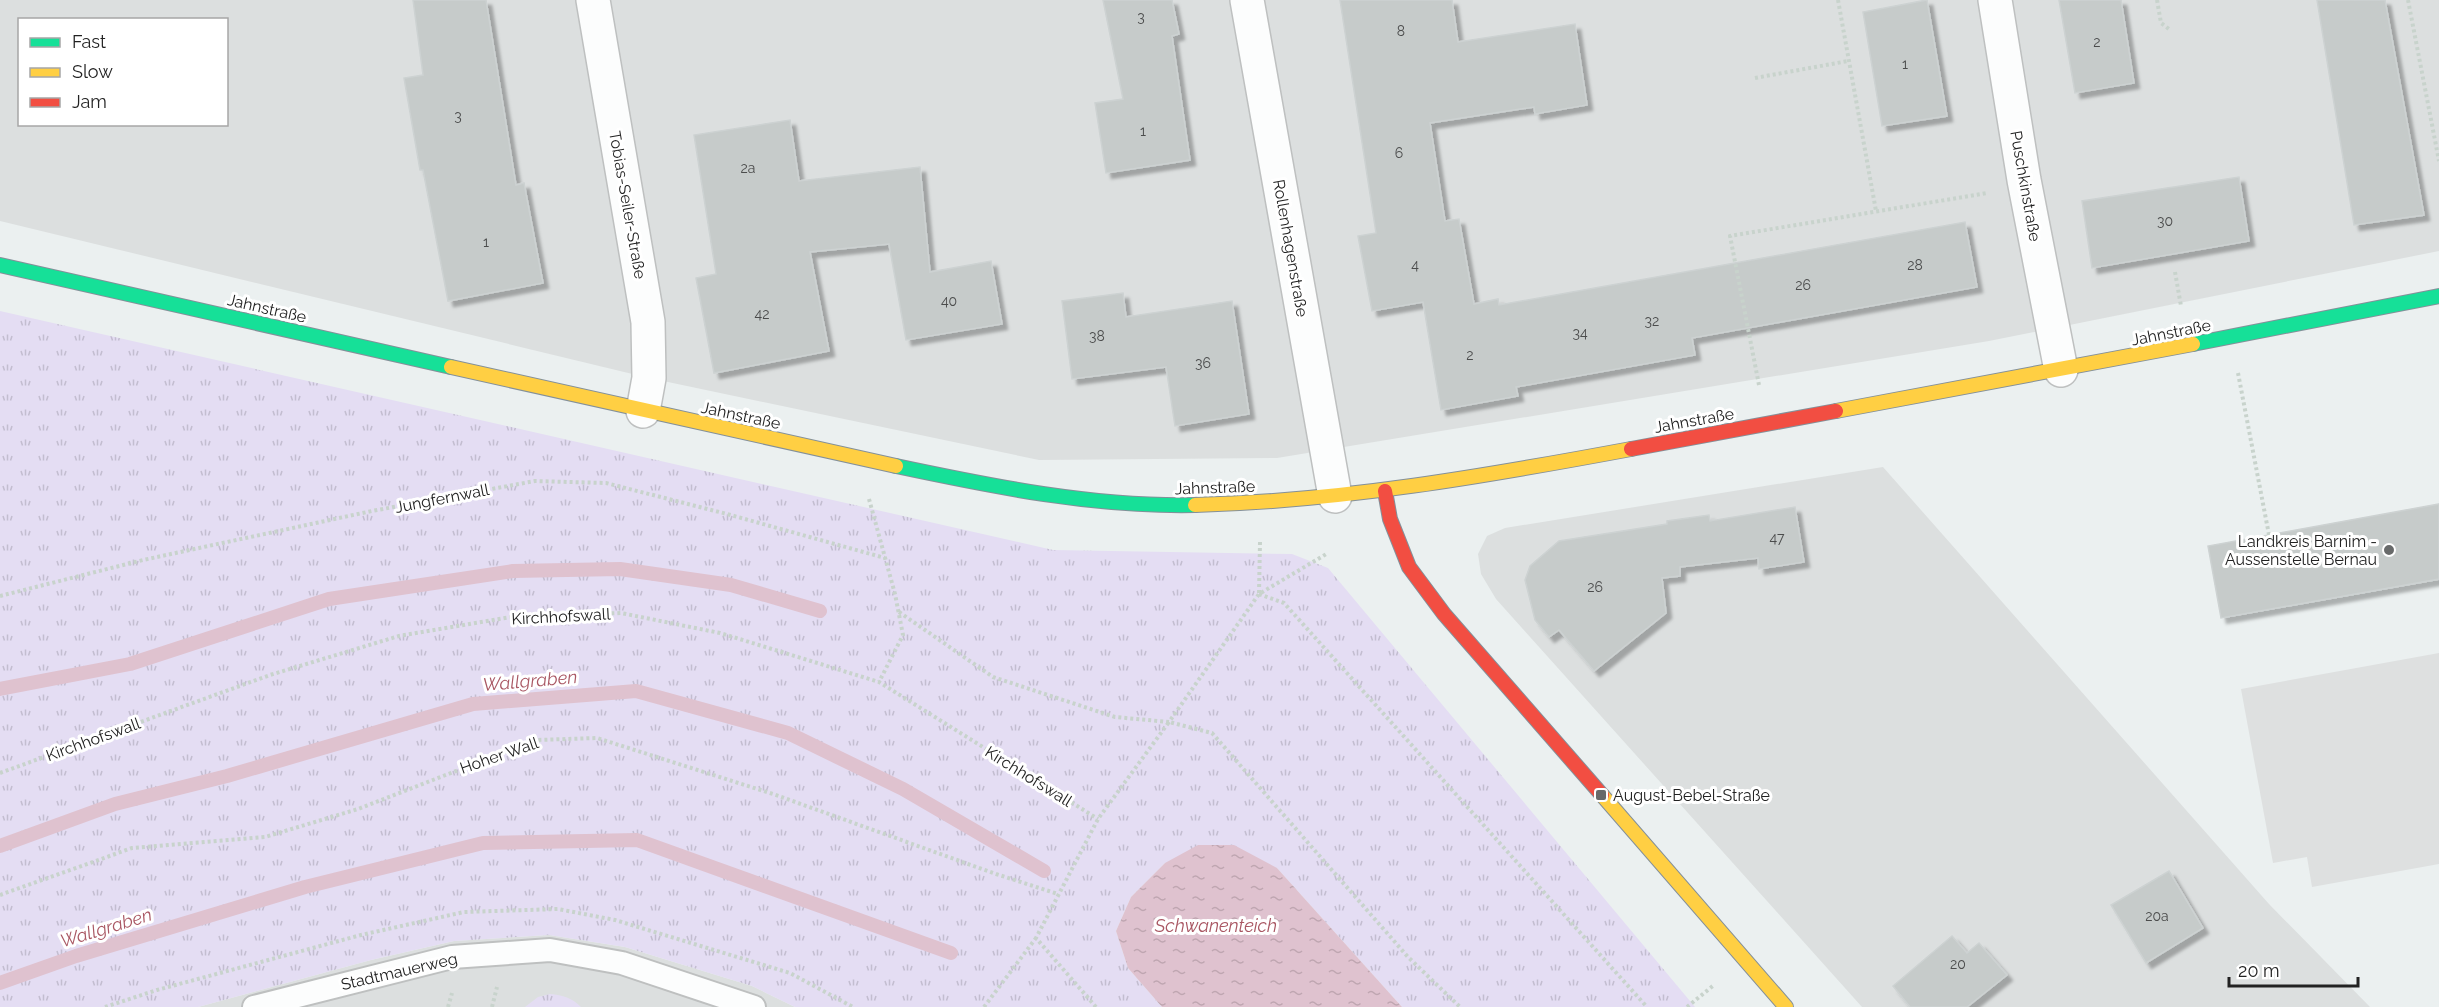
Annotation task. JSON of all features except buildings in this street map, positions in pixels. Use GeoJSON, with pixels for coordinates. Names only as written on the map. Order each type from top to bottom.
{"type":"FeatureCollection","features":[{"type":"Feature","properties":{"kind":"main road","name":"Jahnstraße"},"geometry":{"type":"LineString","coordinates":[[0,265],[643,411],[1000,489],[1050,496],[1174,505],[1258,502],[1384,491],[2061,370],[2439,296]]}},
{"type":"Feature","properties":{"kind":"main road"},"geometry":{"type":"LineString","coordinates":[[1384,491],[1390,519],[1409,567],[1444,614],[1786,1007]]}},
{"type":"Feature","properties":{"kind":"street","name":"Tobias-Seiler-Straße"},"geometry":{"type":"LineString","coordinates":[[593,0],[648,322],[649,378],[643,411]]}},
{"type":"Feature","properties":{"kind":"street","name":"Rollenhagenstraße"},"geometry":{"type":"LineString","coordinates":[[1247,0],[1335,496]]}},
{"type":"Feature","properties":{"kind":"street","name":"Puschkinstraße"},"geometry":{"type":"LineString","coordinates":[[1995,0],[2025,180],[2061,370]]}},
{"type":"Feature","properties":{"kind":"lane","name":"Stadtmauerweg"},"geometry":{"type":"LineString","coordinates":[[254,1007],[452,957],[550,950],[622,963],[754,1007]]}},
{"type":"Feature","properties":{"kind":"path"},"geometry":{"type":"LineString","coordinates":[[1838,0],[1876,211]]}},
{"type":"Feature","properties":{"kind":"path"},"geometry":{"type":"LineString","coordinates":[[2157,0],[2161,23],[2169,28]]}},
{"type":"Feature","properties":{"kind":"path"},"geometry":{"type":"LineString","coordinates":[[2408,0],[2439,161]]}},
{"type":"Feature","properties":{"kind":"path"},"geometry":{"type":"LineString","coordinates":[[1755,78],[1849,61]]}},
{"type":"Feature","properties":{"kind":"path"},"geometry":{"type":"LineString","coordinates":[[1766,424],[1730,236],[1994,192]]}},
{"type":"Feature","properties":{"kind":"path"},"geometry":{"type":"LineString","coordinates":[[2231,337],[2269,535]]}},
{"type":"Feature","properties":{"kind":"path","name":"Jungfernwall"},"geometry":{"type":"LineString","coordinates":[[0,596],[143,560],[372,511],[535,481],[606,483],[885,558]]}},
{"type":"Feature","properties":{"kind":"path"},"geometry":{"type":"LineString","coordinates":[[869,499],[903,635],[879,682]]}},
{"type":"Feature","properties":{"kind":"path"},"geometry":{"type":"LineString","coordinates":[[1259,594],[1260,542]]}},
{"type":"Feature","properties":{"kind":"path"},"geometry":{"type":"LineString","coordinates":[[984,1007],[1036,938],[1098,819],[1259,594],[1328,553]]}},
{"type":"Feature","properties":{"kind":"path"},"geometry":{"type":"LineString","coordinates":[[1259,594],[1284,603],[1647,1007]]}},
{"type":"Feature","properties":{"kind":"path"},"geometry":{"type":"LineString","coordinates":[[898,612],[993,677],[1115,717],[1169,722],[1212,733],[1408,957],[1460,1007]]}},
{"type":"Feature","properties":{"kind":"path","name":"Kirchhofswall"},"geometry":{"type":"LineString","coordinates":[[1,773],[270,675],[399,636],[512,617],[621,613],[720,633],[879,682],[1098,819]]}},
{"type":"Feature","properties":{"kind":"path","name":"Hoher Wall"},"geometry":{"type":"LineString","coordinates":[[0,895],[132,848],[265,837],[358,809],[536,740],[586,738],[597,738],[773,794],[1058,894]]}},
{"type":"Feature","properties":{"kind":"path"},"geometry":{"type":"LineString","coordinates":[[1036,938],[1096,1007]]}},
{"type":"Feature","properties":{"kind":"path"},"geometry":{"type":"LineString","coordinates":[[1686,1007],[1692,1003]]}},
{"type":"Feature","properties":{"kind":"shaded area"},"geometry":{"type":"Polygon","coordinates":[[[0,0],[2439,0],[2439,251],[1989,341],[1277,458],[1039,460],[649,378],[0,221],[0,0]]]}},
{"type":"Feature","properties":{"kind":"shaded area"},"geometry":{"type":"Polygon","coordinates":[[[1883,467],[2269,904],[2370,1007],[1862,1007],[1496,599],[1481,574],[1478,554],[1487,536],[1505,528],[1883,467]]]}},
{"type":"Feature","properties":{"kind":"shaded area"},"geometry":{"type":"Polygon","coordinates":[[[2439,653],[2439,864],[2312,887],[2307,857],[2273,863],[2241,689],[2439,653]]]}},
{"type":"Feature","properties":{"kind":"shaded area"},"geometry":{"type":"Polygon","coordinates":[[[549,935],[625,947],[752,986],[795,1007],[198,1007],[371,960],[454,941],[549,935]]]}},
{"type":"Feature","properties":{"kind":"green space"},"geometry":{"type":"Polygon","coordinates":[[[0,311],[1053,550],[1292,554],[1328,568],[1695,1007],[1402,1007],[1277,868],[1165,863],[1131,897],[1116,931],[1128,968],[1162,1007],[795,1007],[752,986],[625,947],[549,935],[454,941],[371,960],[198,1007],[0,1007],[0,311]]]}},
{"type":"Feature","properties":{"kind":"green space"},"geometry":{"type":"Polygon","coordinates":[[[550,994],[567,997],[581,1007],[525,1007],[538,997],[550,994]]]}},
{"type":"Feature","properties":{"kind":"water","name":"Schwanenteich"},"geometry":{"type":"Polygon","coordinates":[[[1198,845],[1234,845],[1277,868],[1402,1007],[1162,1007],[1128,968],[1116,931],[1131,897],[1165,863],[1198,845]]]}},
{"type":"Feature","properties":{"kind":"waterway","name":"Wallgraben"},"geometry":{"type":"LineString","coordinates":[[0,689],[130,664],[329,599],[513,571],[620,569],[731,585],[820,611]]}},
{"type":"Feature","properties":{"kind":"waterway","name":"Wallgraben"},"geometry":{"type":"LineString","coordinates":[[0,846],[115,804],[227,776],[473,704],[636,691],[788,733],[903,789],[1044,871]]}},
{"type":"Feature","properties":{"kind":"waterway","name":"Wallgraben"},"geometry":{"type":"LineString","coordinates":[[0,983],[76,956],[305,887],[483,843],[637,840],[951,953]]}},
{"type":"Feature","properties":{"kind":"traffic: fast"},"geometry":{"type":"LineString","coordinates":[[0,265],[451,367]]}},
{"type":"Feature","properties":{"kind":"traffic: fast"},"geometry":{"type":"LineString","coordinates":[[2193,344],[2439,296]]}},
{"type":"Feature","properties":{"kind":"traffic: fast"},"geometry":{"type":"LineString","coordinates":[[896,466],[1007,488],[1082,499],[1119,503],[1195,505]]}},
{"type":"Feature","properties":{"kind":"traffic: slow"},"geometry":{"type":"LineString","coordinates":[[1836,411],[2193,344]]}},
{"type":"Feature","properties":{"kind":"traffic: slow"},"geometry":{"type":"LineString","coordinates":[[451,367],[896,466]]}},
{"type":"Feature","properties":{"kind":"traffic: slow"},"geometry":{"type":"LineString","coordinates":[[1195,505],[1250,503],[1414,486],[1631,449]]}},
{"type":"Feature","properties":{"kind":"traffic: slow"},"geometry":{"type":"LineString","coordinates":[[1602,795],[1786,1007]]}},
{"type":"Feature","properties":{"kind":"traffic: jam"},"geometry":{"type":"LineString","coordinates":[[1631,449],[1836,411]]}},
{"type":"Feature","properties":{"kind":"traffic: jam"},"geometry":{"type":"LineString","coordinates":[[1385,491],[1390,519],[1409,567],[1444,614],[1602,795]]}},
{"type":"Feature","properties":{"kind":"place","name":"Landkreis Barnim - Aussenstelle Bernau"},"geometry":{"type":"Point","coordinates":[2389,550]}},
{"type":"Feature","properties":{"kind":"place","name":"August-Bebel-Straße"},"geometry":{"type":"Point","coordinates":[1601,795]}}]}
